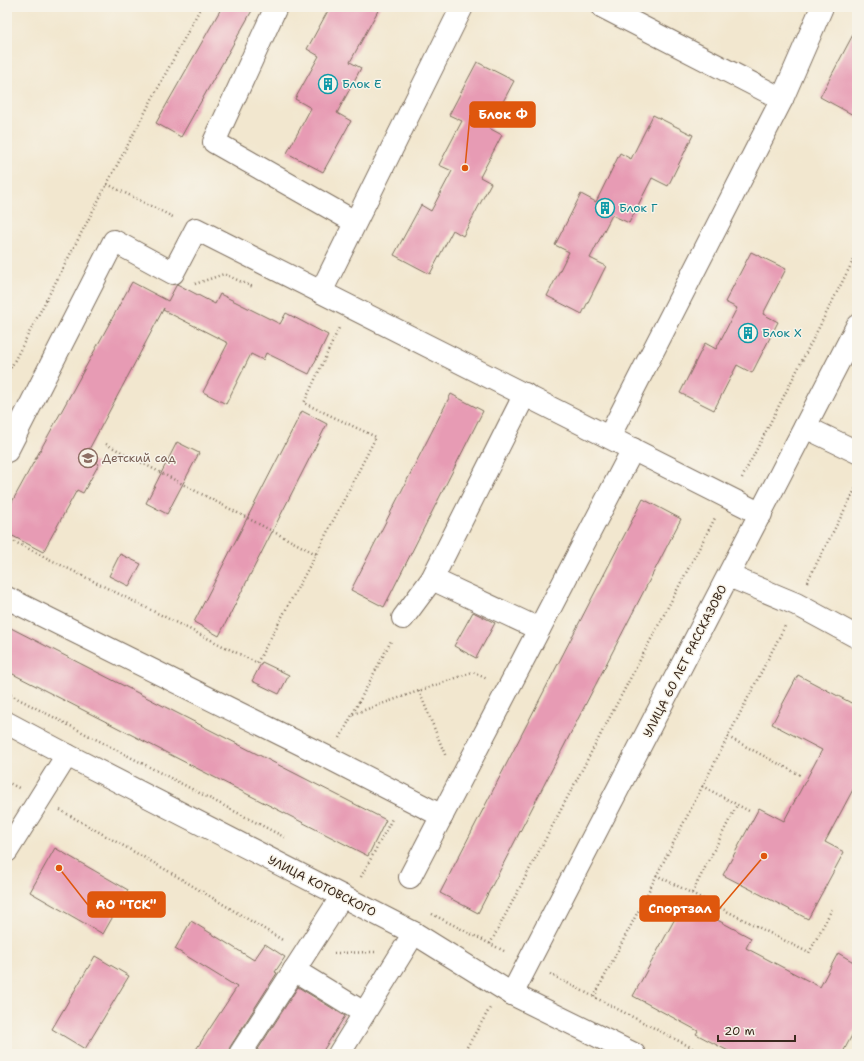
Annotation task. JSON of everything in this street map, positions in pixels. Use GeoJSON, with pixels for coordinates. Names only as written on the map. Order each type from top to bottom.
{"type":"FeatureCollection","features":[{"type":"Feature","properties":{"kind":"street"},"geometry":{"type":"LineString","coordinates":[[276,7],[214,142],[355,222]]}},
{"type":"Feature","properties":{"kind":"street"},"geometry":{"type":"LineString","coordinates":[[321,292],[462,7]]}},
{"type":"Feature","properties":{"kind":"street"},"geometry":{"type":"LineString","coordinates":[[603,7],[782,99]]}},
{"type":"Feature","properties":{"kind":"street"},"geometry":{"type":"LineString","coordinates":[[609,437],[782,99],[822,7]]}},
{"type":"Feature","properties":{"kind":"street"},"geometry":{"type":"LineString","coordinates":[[7,451],[114,241],[173,273],[196,229],[761,514]]}},
{"type":"Feature","properties":{"kind":"street","name":"УЛИЦА 60 ЛЕТ РАССКАЗОВО"},"geometry":{"type":"LineString","coordinates":[[507,991],[729,576],[857,326]]}},
{"type":"Feature","properties":{"kind":"street"},"geometry":{"type":"LineString","coordinates":[[404,618],[432,579],[525,394]]}},
{"type":"Feature","properties":{"kind":"street"},"geometry":{"type":"LineString","coordinates":[[805,427],[857,452]]}},
{"type":"Feature","properties":{"kind":"street"},"geometry":{"type":"LineString","coordinates":[[410,877],[633,449]]}},
{"type":"Feature","properties":{"kind":"street"},"geometry":{"type":"LineString","coordinates":[[729,576],[796,604],[857,637]]}},
{"type":"Feature","properties":{"kind":"street"},"geometry":{"type":"LineString","coordinates":[[432,579],[539,629]]}},
{"type":"Feature","properties":{"kind":"street"},"geometry":{"type":"LineString","coordinates":[[7,598],[329,758],[442,816]]}},
{"type":"Feature","properties":{"kind":"street","name":"УЛИЦА КОТОВСКОГО"},"geometry":{"type":"LineString","coordinates":[[7,723],[414,932],[507,991],[634,1054]]}},
{"type":"Feature","properties":{"kind":"street"},"geometry":{"type":"LineString","coordinates":[[7,851],[67,755]]}},
{"type":"Feature","properties":{"kind":"street"},"geometry":{"type":"LineString","coordinates":[[240,1054],[342,896]]}},
{"type":"Feature","properties":{"kind":"street"},"geometry":{"type":"LineString","coordinates":[[339,1054],[414,932]]}},
{"type":"Feature","properties":{"kind":"street"},"geometry":{"type":"LineString","coordinates":[[294,970],[364,1013]]}},
{"type":"Feature","properties":{"kind":"path"},"geometry":{"type":"LineString","coordinates":[[107,184],[201,7]]}},
{"type":"Feature","properties":{"kind":"path"},"geometry":{"type":"LineString","coordinates":[[490,944],[719,509],[731,499],[857,254]]}},
{"type":"Feature","properties":{"kind":"path"},"geometry":{"type":"LineString","coordinates":[[173,273],[194,285],[224,274],[257,289]]}},
{"type":"Feature","properties":{"kind":"path"},"geometry":{"type":"LineString","coordinates":[[7,538],[257,663],[316,554],[376,437],[304,403],[339,328],[332,324]]}},
{"type":"Feature","properties":{"kind":"path"},"geometry":{"type":"LineString","coordinates":[[106,444],[316,554]]}},
{"type":"Feature","properties":{"kind":"path"},"geometry":{"type":"LineString","coordinates":[[594,997],[857,486]]}},
{"type":"Feature","properties":{"kind":"path"},"geometry":{"type":"LineString","coordinates":[[329,758],[404,618]]}},
{"type":"Feature","properties":{"kind":"path"},"geometry":{"type":"LineString","coordinates":[[353,714],[472,672],[508,689]]}},
{"type":"Feature","properties":{"kind":"path"},"geometry":{"type":"LineString","coordinates":[[418,691],[458,786]]}},
{"type":"Feature","properties":{"kind":"path"},"geometry":{"type":"LineString","coordinates":[[728,737],[800,775]]}},
{"type":"Feature","properties":{"kind":"path"},"geometry":{"type":"LineString","coordinates":[[702,786],[751,812]]}},
{"type":"Feature","properties":{"kind":"path"},"geometry":{"type":"LineString","coordinates":[[361,877],[404,797]]}},
{"type":"Feature","properties":{"kind":"path"},"geometry":{"type":"LineString","coordinates":[[692,893],[737,804]]}},
{"type":"Feature","properties":{"kind":"path"},"geometry":{"type":"LineString","coordinates":[[656,875],[809,953],[832,909]]}},
{"type":"Feature","properties":{"kind":"path"},"geometry":{"type":"LineString","coordinates":[[463,1054],[507,991]]}},
{"type":"Feature","properties":{"kind":"building"},"geometry":{"type":"Polygon","coordinates":[[[222,7],[254,7],[181,137],[156,123],[222,7]]]}},
{"type":"Feature","properties":{"kind":"building","name":"Блок Е"},"geometry":{"type":"Polygon","coordinates":[[[330,7],[380,7],[350,62],[361,68],[337,113],[351,121],[323,172],[287,153],[311,108],[295,99],[319,56],[307,49],[330,7]]]}},
{"type":"Feature","properties":{"kind":"building"},"geometry":{"type":"Polygon","coordinates":[[[857,27],[857,117],[820,97],[857,27]]]}},
{"type":"Feature","properties":{"kind":"building"},"geometry":{"type":"Polygon","coordinates":[[[477,62],[514,81],[489,128],[502,135],[480,177],[491,183],[463,236],[453,230],[430,274],[394,255],[421,205],[431,211],[452,171],[439,165],[462,121],[449,115],[477,62]]]}},
{"type":"Feature","properties":{"kind":"building","name":"Блок Г"},"geometry":{"type":"Polygon","coordinates":[[[653,115],[693,135],[668,186],[652,178],[629,223],[612,215],[590,258],[606,266],[582,314],[547,296],[569,252],[555,245],[581,194],[596,202],[620,153],[631,159],[653,115]]]}},
{"type":"Feature","properties":{"kind":"building","name":"Блок Х"},"geometry":{"type":"Polygon","coordinates":[[[751,252],[786,269],[763,314],[778,322],[752,373],[737,365],[714,410],[680,393],[705,343],[716,349],[737,308],[725,302],[751,252]]]}},
{"type":"Feature","properties":{"kind":"building"},"geometry":{"type":"Polygon","coordinates":[[[132,282],[168,301],[177,284],[215,304],[220,294],[280,324],[286,313],[328,335],[309,374],[266,353],[263,360],[251,354],[226,404],[203,392],[228,343],[163,310],[164,308],[85,457],[99,464],[83,493],[77,490],[43,552],[7,533],[7,511],[132,282]]]}},
{"type":"Feature","properties":{"kind":"building"},"geometry":{"type":"Polygon","coordinates":[[[451,394],[483,411],[384,607],[351,590],[451,394]]]}},
{"type":"Feature","properties":{"kind":"building"},"geometry":{"type":"Polygon","coordinates":[[[302,411],[327,424],[219,636],[194,622],[302,411]]]}},
{"type":"Feature","properties":{"kind":"building"},"geometry":{"type":"Polygon","coordinates":[[[177,442],[199,453],[167,514],[146,503],[177,442]]]}},
{"type":"Feature","properties":{"kind":"building"},"geometry":{"type":"Polygon","coordinates":[[[643,499],[681,519],[478,913],[440,893],[643,499]]]}},
{"type":"Feature","properties":{"kind":"building"},"geometry":{"type":"Polygon","coordinates":[[[120,554],[141,564],[129,586],[109,576],[120,554]]]}},
{"type":"Feature","properties":{"kind":"building"},"geometry":{"type":"Polygon","coordinates":[[[473,612],[495,623],[476,658],[454,646],[473,612]]]}},
{"type":"Feature","properties":{"kind":"building"},"geometry":{"type":"Polygon","coordinates":[[[7,626],[386,820],[368,856],[7,671],[7,626]]]}},
{"type":"Feature","properties":{"kind":"building"},"geometry":{"type":"Polygon","coordinates":[[[262,662],[289,675],[279,694],[252,681],[262,662]]]}},
{"type":"Feature","properties":{"kind":"building"},"geometry":{"type":"Polygon","coordinates":[[[798,675],[857,706],[857,782],[825,842],[844,852],[808,919],[723,875],[759,808],[784,821],[822,750],[772,724],[798,675]]]}},
{"type":"Feature","properties":{"kind":"building"},"geometry":{"type":"Polygon","coordinates":[[[55,848],[128,890],[103,934],[30,892],[55,848]]]}},
{"type":"Feature","properties":{"kind":"building"},"geometry":{"type":"Polygon","coordinates":[[[684,902],[751,938],[746,948],[820,987],[838,953],[857,964],[857,1026],[842,1054],[734,1054],[696,1034],[698,1031],[633,996],[684,902]]]}},
{"type":"Feature","properties":{"kind":"building"},"geometry":{"type":"Polygon","coordinates":[[[191,921],[254,960],[265,944],[285,957],[275,972],[277,973],[230,1047],[228,1054],[193,1054],[237,987],[175,949],[191,921]]]}},
{"type":"Feature","properties":{"kind":"building"},"geometry":{"type":"Polygon","coordinates":[[[95,956],[129,976],[85,1049],[52,1029],[95,956]]]}},
{"type":"Feature","properties":{"kind":"building"},"geometry":{"type":"Polygon","coordinates":[[[298,987],[345,1016],[321,1054],[255,1054],[298,987]]]}},
{"type":"Feature","properties":{"kind":"place","name":"Блок Е"},"geometry":{"type":"Point","coordinates":[328,84]}},
{"type":"Feature","properties":{"kind":"place","name":"Блок Ф"},"geometry":{"type":"Point","coordinates":[465,168]}},
{"type":"Feature","properties":{"kind":"place","name":"Блок Г"},"geometry":{"type":"Point","coordinates":[605,208]}},
{"type":"Feature","properties":{"kind":"place","name":"Блок Х"},"geometry":{"type":"Point","coordinates":[748,333]}},
{"type":"Feature","properties":{"kind":"place","name":"Детский сад"},"geometry":{"type":"Point","coordinates":[88,458]}},
{"type":"Feature","properties":{"kind":"place","name":"Спортзал"},"geometry":{"type":"Point","coordinates":[764,856]}},
{"type":"Feature","properties":{"kind":"place","name":"АО \"ТСК\""},"geometry":{"type":"Point","coordinates":[59,868]}}]}
